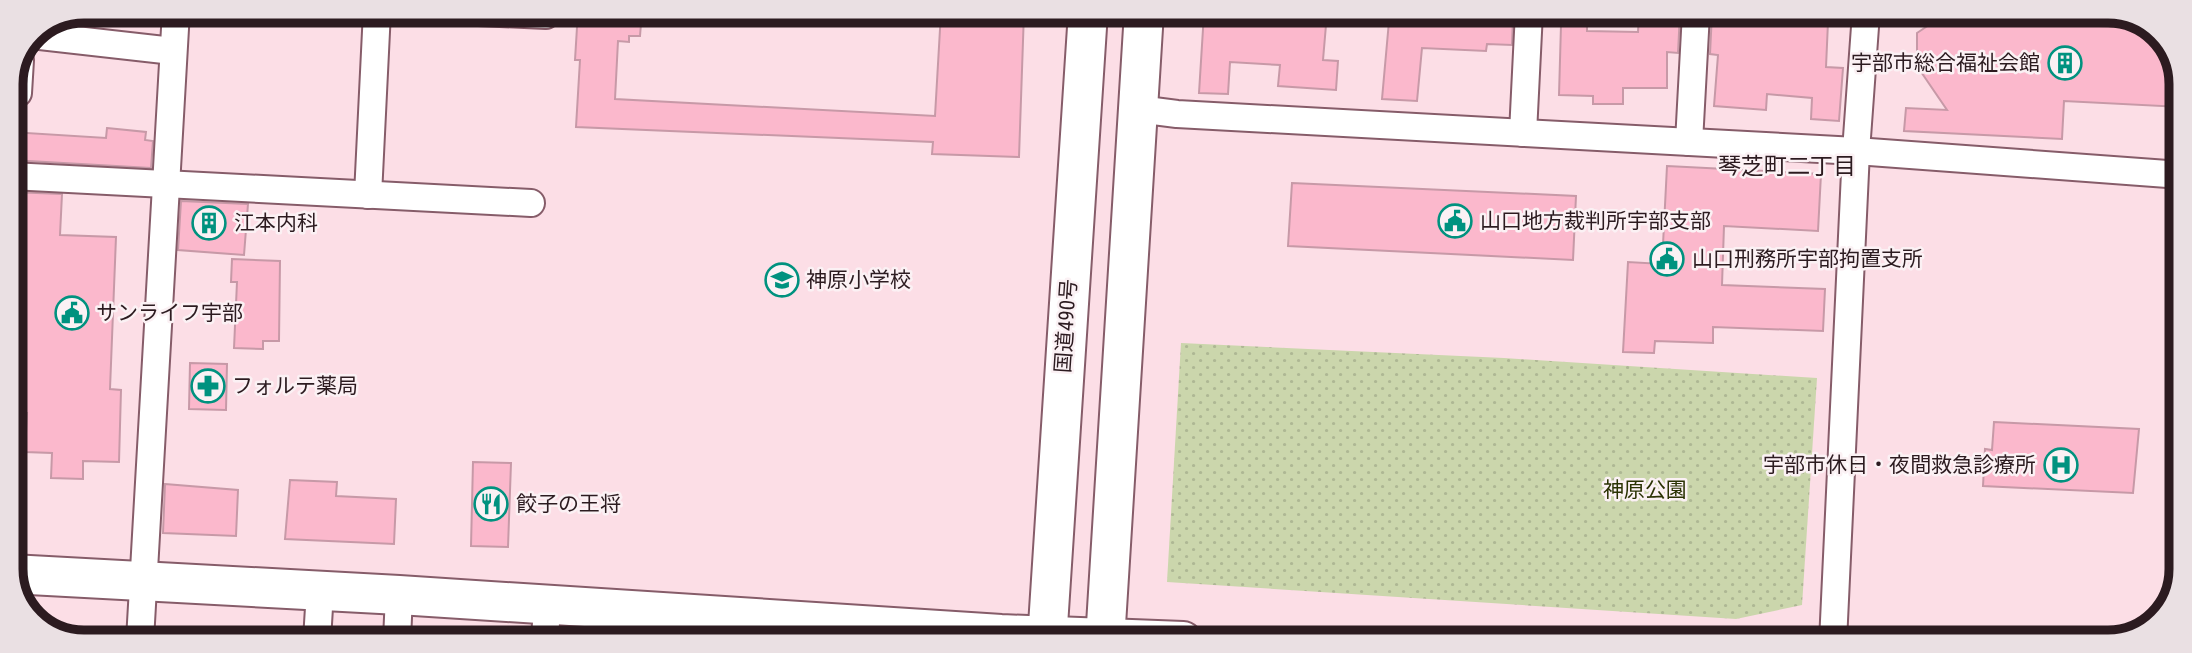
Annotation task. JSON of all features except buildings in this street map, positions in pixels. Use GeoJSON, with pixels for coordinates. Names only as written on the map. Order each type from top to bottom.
{"type":"FeatureCollection","features":[{"type":"Feature","properties":{"kind":"main road","name":"国道490号"},"geometry":{"type":"LineString","coordinates":[[1048,630],[1087,23]]}},
{"type":"Feature","properties":{"kind":"main road"},"geometry":{"type":"LineString","coordinates":[[1106,630],[1143,23]]}},
{"type":"Feature","properties":{"kind":"main road"},"geometry":{"type":"LineString","coordinates":[[23,575],[399,595],[546,622],[770,630]]}},
{"type":"Feature","properties":{"kind":"street"},"geometry":{"type":"LineString","coordinates":[[141,630],[175,23]]}},
{"type":"Feature","properties":{"kind":"street"},"geometry":{"type":"LineString","coordinates":[[368,195],[376,23]]}},
{"type":"Feature","properties":{"kind":"street"},"geometry":{"type":"LineString","coordinates":[[1522,133],[1528,23]]}},
{"type":"Feature","properties":{"kind":"street"},"geometry":{"type":"LineString","coordinates":[[1689,142],[1695,23]]}},
{"type":"Feature","properties":{"kind":"street"},"geometry":{"type":"LineString","coordinates":[[1834,630],[1856,151],[1865,23]]}},
{"type":"Feature","properties":{"kind":"street"},"geometry":{"type":"LineString","coordinates":[[46,37],[173,51]]}},
{"type":"Feature","properties":{"kind":"street"},"geometry":{"type":"LineString","coordinates":[[1138,109],[1177,114],[1856,151],[2169,173]]}},
{"type":"Feature","properties":{"kind":"street"},"geometry":{"type":"LineString","coordinates":[[23,177],[531,203]]}},
{"type":"Feature","properties":{"kind":"street"},"geometry":{"type":"LineString","coordinates":[[318,630],[320,591]]}},
{"type":"Feature","properties":{"kind":"street"},"geometry":{"type":"LineString","coordinates":[[397,630],[399,595]]}},
{"type":"Feature","properties":{"kind":"green space","name":"神原公園"},"geometry":{"type":"Polygon","coordinates":[[[1181,343],[1504,358],[1817,378],[1802,605],[1736,619],[1167,582],[1181,343]]]}},
{"type":"Feature","properties":{"kind":"place","name":"宇部市総合福祉会館"},"geometry":{"type":"Point","coordinates":[2065,63]}},
{"type":"Feature","properties":{"kind":"place","name":"山口地方裁判所宇部支部"},"geometry":{"type":"Point","coordinates":[1455,221]}},
{"type":"Feature","properties":{"kind":"place","name":"江本内科"},"geometry":{"type":"Point","coordinates":[209,223]}},
{"type":"Feature","properties":{"kind":"place","name":"山口刑務所宇部拘置支所"},"geometry":{"type":"Point","coordinates":[1667,259]}},
{"type":"Feature","properties":{"kind":"place","name":"神原小学校"},"geometry":{"type":"Point","coordinates":[782,280]}},
{"type":"Feature","properties":{"kind":"place","name":"サンライフ宇部"},"geometry":{"type":"Point","coordinates":[72,313]}},
{"type":"Feature","properties":{"kind":"place","name":"フォルテ薬局"},"geometry":{"type":"Point","coordinates":[208,386]}},
{"type":"Feature","properties":{"kind":"place","name":"宇部市休日・夜間救急診療所"},"geometry":{"type":"Point","coordinates":[2061,465]}},
{"type":"Feature","properties":{"kind":"place","name":"餃子の王将"},"geometry":{"type":"Point","coordinates":[491,504]}},
{"type":"Feature","properties":{"kind":"district","name":"琴芝町二丁目"},"geometry":{"type":"Point","coordinates":[1787,166]}}]}
